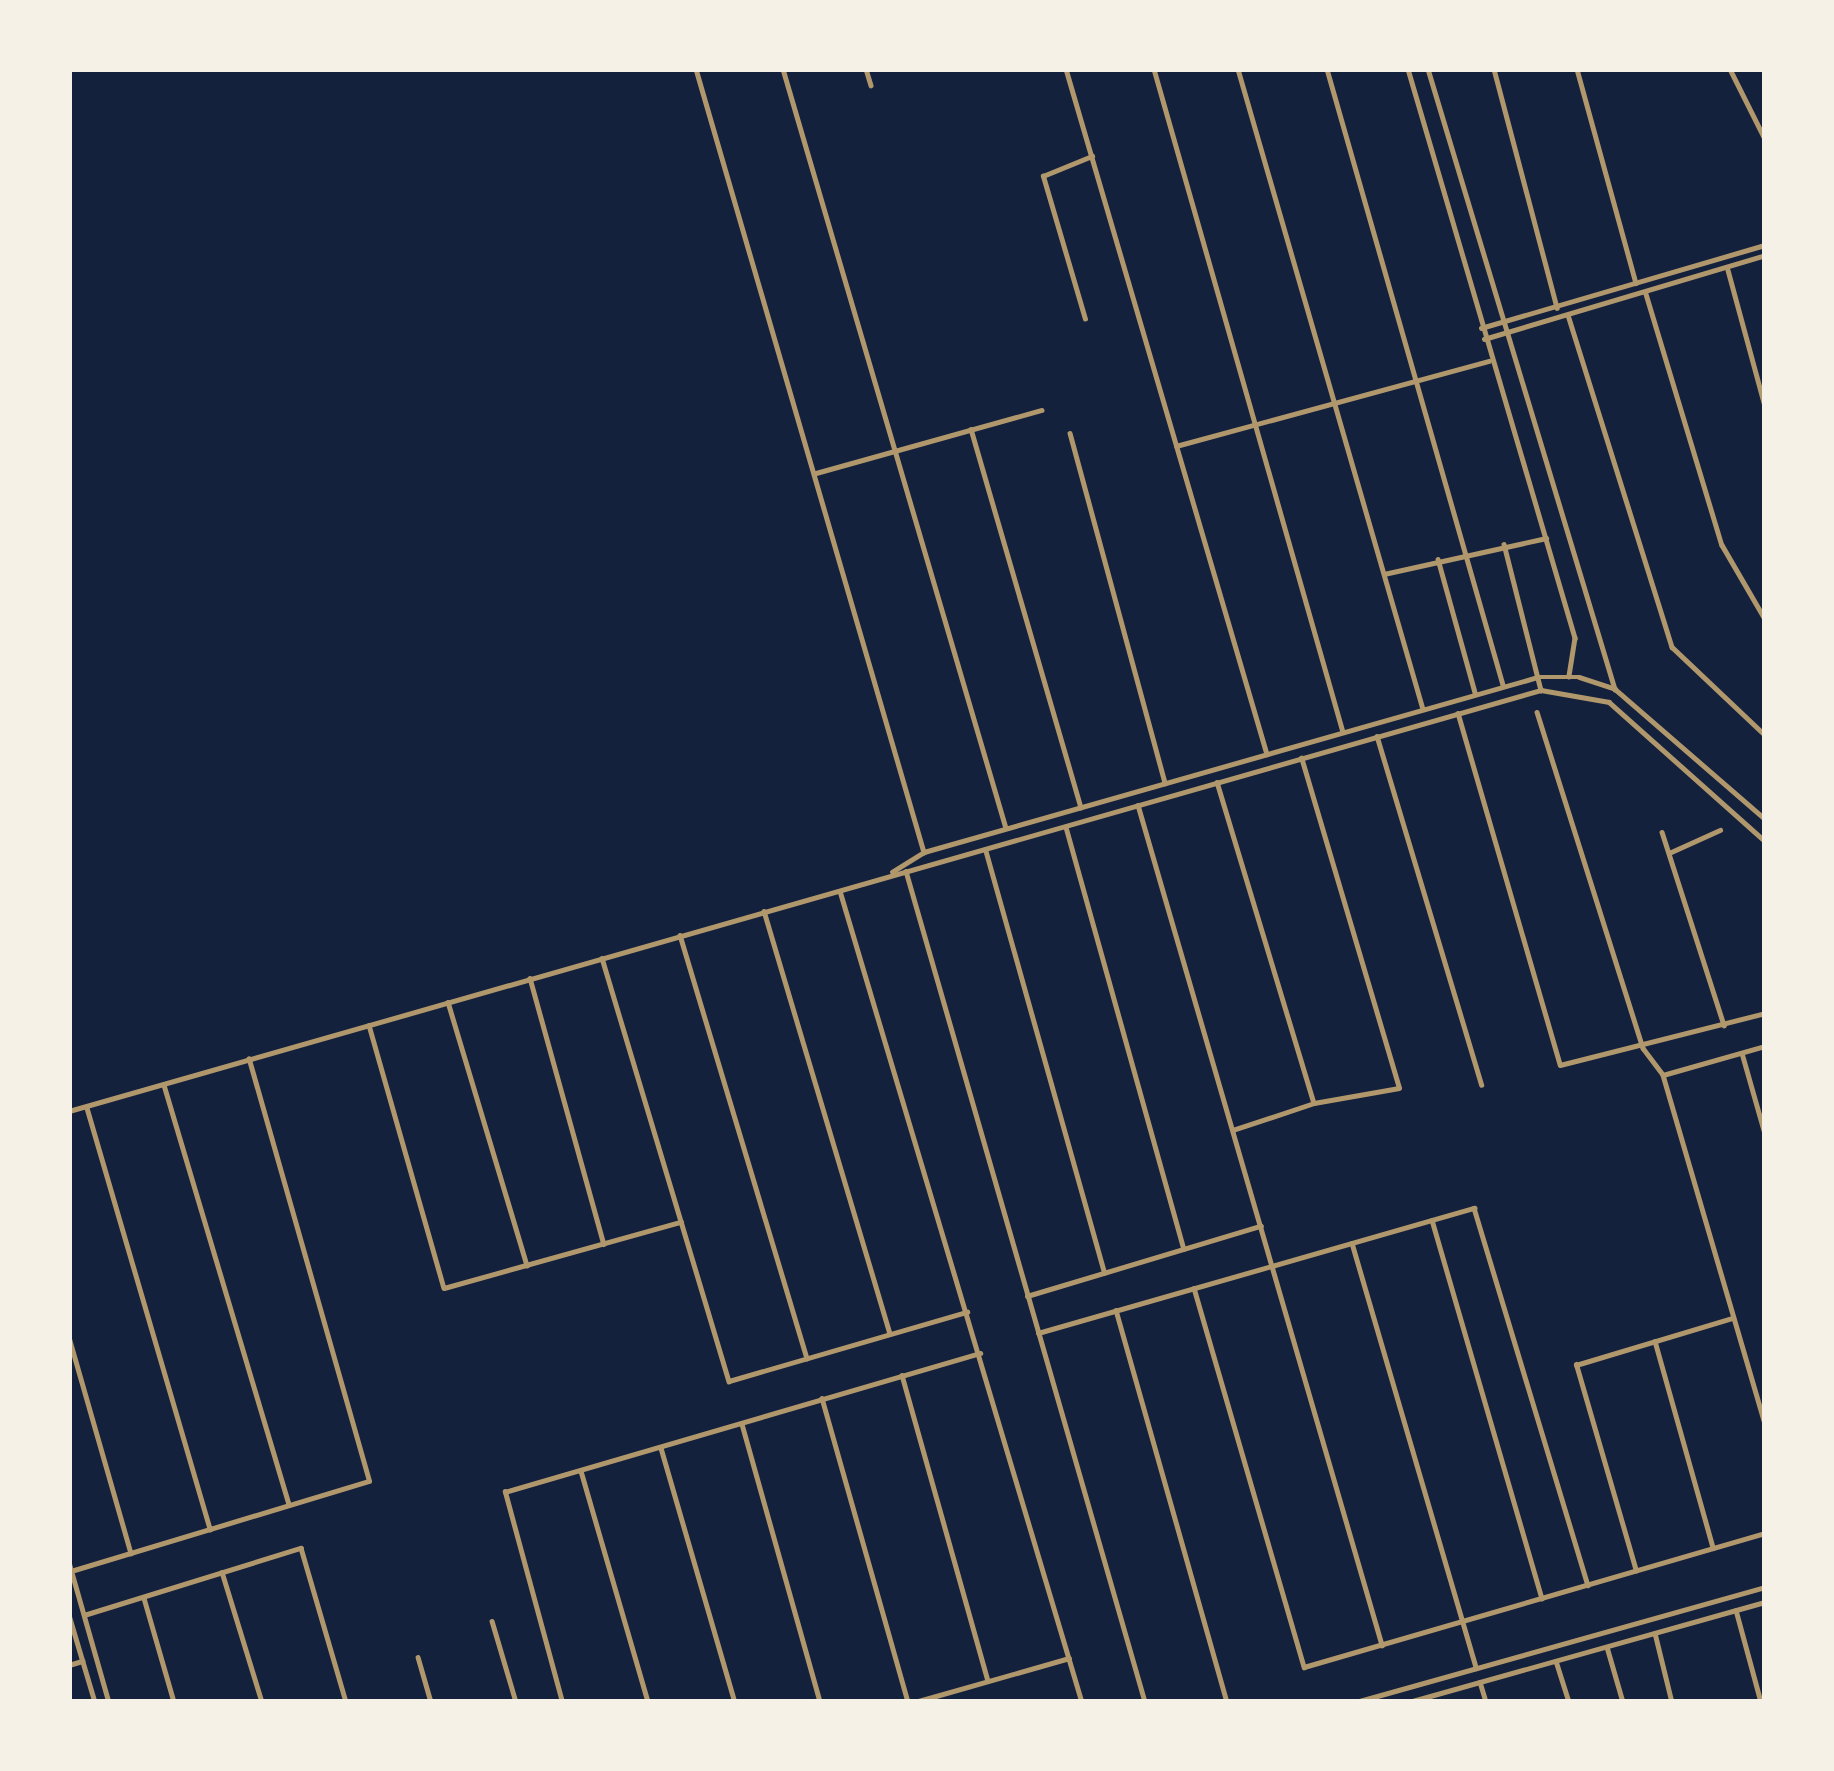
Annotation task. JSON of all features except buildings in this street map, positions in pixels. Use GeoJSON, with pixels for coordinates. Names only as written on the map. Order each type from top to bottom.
{"type":"FeatureCollection","features":[{"type":"Feature","properties":{"kind":"street"},"geometry":{"type":"LineString","coordinates":[[696,69],[924,852]]}},
{"type":"Feature","properties":{"kind":"street"},"geometry":{"type":"LineString","coordinates":[[783,69],[1006,828]]}},
{"type":"Feature","properties":{"kind":"street"},"geometry":{"type":"LineString","coordinates":[[866,69],[871,85]]}},
{"type":"Feature","properties":{"kind":"street"},"geometry":{"type":"LineString","coordinates":[[1066,69],[1267,754]]}},
{"type":"Feature","properties":{"kind":"street"},"geometry":{"type":"LineString","coordinates":[[1154,69],[1343,732]]}},
{"type":"Feature","properties":{"kind":"street"},"geometry":{"type":"LineString","coordinates":[[1238,69],[1423,709]]}},
{"type":"Feature","properties":{"kind":"street"},"geometry":{"type":"LineString","coordinates":[[1327,69],[1469,549],[1503,685]]}},
{"type":"Feature","properties":{"kind":"street"},"geometry":{"type":"LineString","coordinates":[[1408,69],[1578,654],[1569,677]]}},
{"type":"Feature","properties":{"kind":"street"},"geometry":{"type":"LineString","coordinates":[[1428,69],[1499,322],[1615,689]]}},
{"type":"Feature","properties":{"kind":"street"},"geometry":{"type":"LineString","coordinates":[[1494,69],[1556,308]]}},
{"type":"Feature","properties":{"kind":"street"},"geometry":{"type":"LineString","coordinates":[[1577,69],[1636,286]]}},
{"type":"Feature","properties":{"kind":"street"},"geometry":{"type":"LineString","coordinates":[[1730,69],[1765,140]]}},
{"type":"Feature","properties":{"kind":"street"},"geometry":{"type":"LineString","coordinates":[[1085,319],[1043,176],[1092,157]]}},
{"type":"Feature","properties":{"kind":"street"},"geometry":{"type":"LineString","coordinates":[[1481,328],[1765,245]]}},
{"type":"Feature","properties":{"kind":"street"},"geometry":{"type":"LineString","coordinates":[[1741,254],[1744,263]]}},
{"type":"Feature","properties":{"kind":"street"},"geometry":{"type":"LineString","coordinates":[[1484,339],[1728,270],[1765,255]]}},
{"type":"Feature","properties":{"kind":"street"},"geometry":{"type":"LineString","coordinates":[[1728,270],[1765,406]]}},
{"type":"Feature","properties":{"kind":"street"},"geometry":{"type":"LineString","coordinates":[[1646,294],[1722,545],[1765,620]]}},
{"type":"Feature","properties":{"kind":"street"},"geometry":{"type":"LineString","coordinates":[[1568,315],[1665,631],[1765,735]]}},
{"type":"Feature","properties":{"kind":"street"},"geometry":{"type":"LineString","coordinates":[[1176,446],[1491,360]]}},
{"type":"Feature","properties":{"kind":"street"},"geometry":{"type":"LineString","coordinates":[[814,474],[1041,410]]}},
{"type":"Feature","properties":{"kind":"street"},"geometry":{"type":"LineString","coordinates":[[971,429],[1081,807]]}},
{"type":"Feature","properties":{"kind":"street"},"geometry":{"type":"LineString","coordinates":[[1070,433],[1166,783]]}},
{"type":"Feature","properties":{"kind":"street"},"geometry":{"type":"LineString","coordinates":[[1384,574],[1469,549],[1546,538]]}},
{"type":"Feature","properties":{"kind":"street"},"geometry":{"type":"LineString","coordinates":[[1504,544],[1541,690]]}},
{"type":"Feature","properties":{"kind":"street"},"geometry":{"type":"LineString","coordinates":[[1438,559],[1475,694]]}},
{"type":"Feature","properties":{"kind":"street"},"geometry":{"type":"LineString","coordinates":[[905,867],[924,852],[1538,676],[1569,677],[1615,689],[1765,819]]}},
{"type":"Feature","properties":{"kind":"street"},"geometry":{"type":"LineString","coordinates":[[69,1111],[905,867],[985,849],[1541,690],[1609,702],[1765,841]]}},
{"type":"Feature","properties":{"kind":"street"},"geometry":{"type":"LineString","coordinates":[[1537,712],[1643,1048],[1664,1075],[1765,1423]]}},
{"type":"Feature","properties":{"kind":"street"},"geometry":{"type":"LineString","coordinates":[[1458,713],[1557,1061],[1567,1066],[1765,1013]]}},
{"type":"Feature","properties":{"kind":"street"},"geometry":{"type":"LineString","coordinates":[[1377,736],[1482,1084]]}},
{"type":"Feature","properties":{"kind":"street"},"geometry":{"type":"LineString","coordinates":[[1233,1130],[1314,1103],[1399,1088],[1301,758]]}},
{"type":"Feature","properties":{"kind":"street"},"geometry":{"type":"LineString","coordinates":[[1217,782],[1314,1103]]}},
{"type":"Feature","properties":{"kind":"street"},"geometry":{"type":"LineString","coordinates":[[1138,805],[1261,1226],[1277,1266],[1382,1645]]}},
{"type":"Feature","properties":{"kind":"street"},"geometry":{"type":"LineString","coordinates":[[1065,826],[1184,1249]]}},
{"type":"Feature","properties":{"kind":"street"},"geometry":{"type":"LineString","coordinates":[[1669,853],[1720,830]]}},
{"type":"Feature","properties":{"kind":"street"},"geometry":{"type":"LineString","coordinates":[[1662,832],[1724,1025]]}},
{"type":"Feature","properties":{"kind":"street"},"geometry":{"type":"LineString","coordinates":[[985,849],[1105,1273]]}},
{"type":"Feature","properties":{"kind":"street"},"geometry":{"type":"LineString","coordinates":[[905,867],[1145,1702]]}},
{"type":"Feature","properties":{"kind":"street"},"geometry":{"type":"LineString","coordinates":[[839,890],[1082,1702]]}},
{"type":"Feature","properties":{"kind":"street"},"geometry":{"type":"LineString","coordinates":[[764,911],[890,1334]]}},
{"type":"Feature","properties":{"kind":"street"},"geometry":{"type":"LineString","coordinates":[[680,935],[807,1358]]}},
{"type":"Feature","properties":{"kind":"street"},"geometry":{"type":"LineString","coordinates":[[602,958],[728,1381],[967,1311]]}},
{"type":"Feature","properties":{"kind":"street"},"geometry":{"type":"LineString","coordinates":[[530,979],[604,1244]]}},
{"type":"Feature","properties":{"kind":"street"},"geometry":{"type":"LineString","coordinates":[[448,1002],[526,1265]]}},
{"type":"Feature","properties":{"kind":"street"},"geometry":{"type":"LineString","coordinates":[[369,1025],[444,1288],[681,1222]]}},
{"type":"Feature","properties":{"kind":"street"},"geometry":{"type":"LineString","coordinates":[[1664,1075],[1765,1046]]}},
{"type":"Feature","properties":{"kind":"street"},"geometry":{"type":"LineString","coordinates":[[1742,1053],[1765,1134]]}},
{"type":"Feature","properties":{"kind":"street"},"geometry":{"type":"LineString","coordinates":[[71,1571],[369,1481],[249,1059]]}},
{"type":"Feature","properties":{"kind":"street"},"geometry":{"type":"LineString","coordinates":[[164,1084],[289,1505]]}},
{"type":"Feature","properties":{"kind":"street"},"geometry":{"type":"LineString","coordinates":[[87,1106],[210,1529]]}},
{"type":"Feature","properties":{"kind":"street"},"geometry":{"type":"LineString","coordinates":[[1038,1333],[1474,1208],[1481,1214],[1588,1585]]}},
{"type":"Feature","properties":{"kind":"street"},"geometry":{"type":"LineString","coordinates":[[1432,1220],[1542,1598]]}},
{"type":"Feature","properties":{"kind":"street"},"geometry":{"type":"LineString","coordinates":[[1028,1297],[1261,1226]]}},
{"type":"Feature","properties":{"kind":"street"},"geometry":{"type":"LineString","coordinates":[[1352,1243],[1476,1669]]}},
{"type":"Feature","properties":{"kind":"street"},"geometry":{"type":"LineString","coordinates":[[1194,1288],[1304,1667],[1765,1533]]}},
{"type":"Feature","properties":{"kind":"street"},"geometry":{"type":"LineString","coordinates":[[1116,1310],[1228,1702]]}},
{"type":"Feature","properties":{"kind":"street"},"geometry":{"type":"LineString","coordinates":[[1636,1571],[1576,1365],[1734,1317]]}},
{"type":"Feature","properties":{"kind":"street"},"geometry":{"type":"LineString","coordinates":[[69,1337],[131,1553]]}},
{"type":"Feature","properties":{"kind":"street"},"geometry":{"type":"LineString","coordinates":[[1654,1341],[1713,1548]]}},
{"type":"Feature","properties":{"kind":"street"},"geometry":{"type":"LineString","coordinates":[[562,1702],[502,1495],[980,1353]]}},
{"type":"Feature","properties":{"kind":"street"},"geometry":{"type":"LineString","coordinates":[[902,1375],[988,1680]]}},
{"type":"Feature","properties":{"kind":"street"},"geometry":{"type":"LineString","coordinates":[[823,1398],[912,1702],[1069,1658]]}},
{"type":"Feature","properties":{"kind":"street"},"geometry":{"type":"LineString","coordinates":[[741,1422],[820,1702]]}},
{"type":"Feature","properties":{"kind":"street"},"geometry":{"type":"LineString","coordinates":[[660,1446],[735,1702]]}},
{"type":"Feature","properties":{"kind":"street"},"geometry":{"type":"LineString","coordinates":[[581,1471],[648,1702]]}},
{"type":"Feature","properties":{"kind":"street"},"geometry":{"type":"LineString","coordinates":[[84,1615],[301,1547],[346,1702]]}},
{"type":"Feature","properties":{"kind":"street"},"geometry":{"type":"LineString","coordinates":[[69,1562],[110,1702]]}},
{"type":"Feature","properties":{"kind":"street"},"geometry":{"type":"LineString","coordinates":[[222,1572],[262,1702]]}},
{"type":"Feature","properties":{"kind":"street"},"geometry":{"type":"LineString","coordinates":[[1356,1702],[1765,1587]]}},
{"type":"Feature","properties":{"kind":"street"},"geometry":{"type":"LineString","coordinates":[[143,1597],[174,1702]]}},
{"type":"Feature","properties":{"kind":"street"},"geometry":{"type":"LineString","coordinates":[[1414,1686],[1413,1701],[1765,1602]]}},
{"type":"Feature","properties":{"kind":"street"},"geometry":{"type":"LineString","coordinates":[[1736,1610],[1761,1702]]}},
{"type":"Feature","properties":{"kind":"street"},"geometry":{"type":"LineString","coordinates":[[69,1615],[95,1702]]}},
{"type":"Feature","properties":{"kind":"street"},"geometry":{"type":"LineString","coordinates":[[492,1621],[516,1702]]}},
{"type":"Feature","properties":{"kind":"street"},"geometry":{"type":"LineString","coordinates":[[1655,1633],[1672,1702]]}},
{"type":"Feature","properties":{"kind":"street"},"geometry":{"type":"LineString","coordinates":[[1606,1647],[1623,1702]]}},
{"type":"Feature","properties":{"kind":"street"},"geometry":{"type":"LineString","coordinates":[[418,1657],[431,1702]]}},
{"type":"Feature","properties":{"kind":"street"},"geometry":{"type":"LineString","coordinates":[[69,1665],[82,1661]]}},
{"type":"Feature","properties":{"kind":"street"},"geometry":{"type":"LineString","coordinates":[[1556,1661],[1569,1702]]}},
{"type":"Feature","properties":{"kind":"street"},"geometry":{"type":"LineString","coordinates":[[1480,1682],[1486,1702]]}}]}
